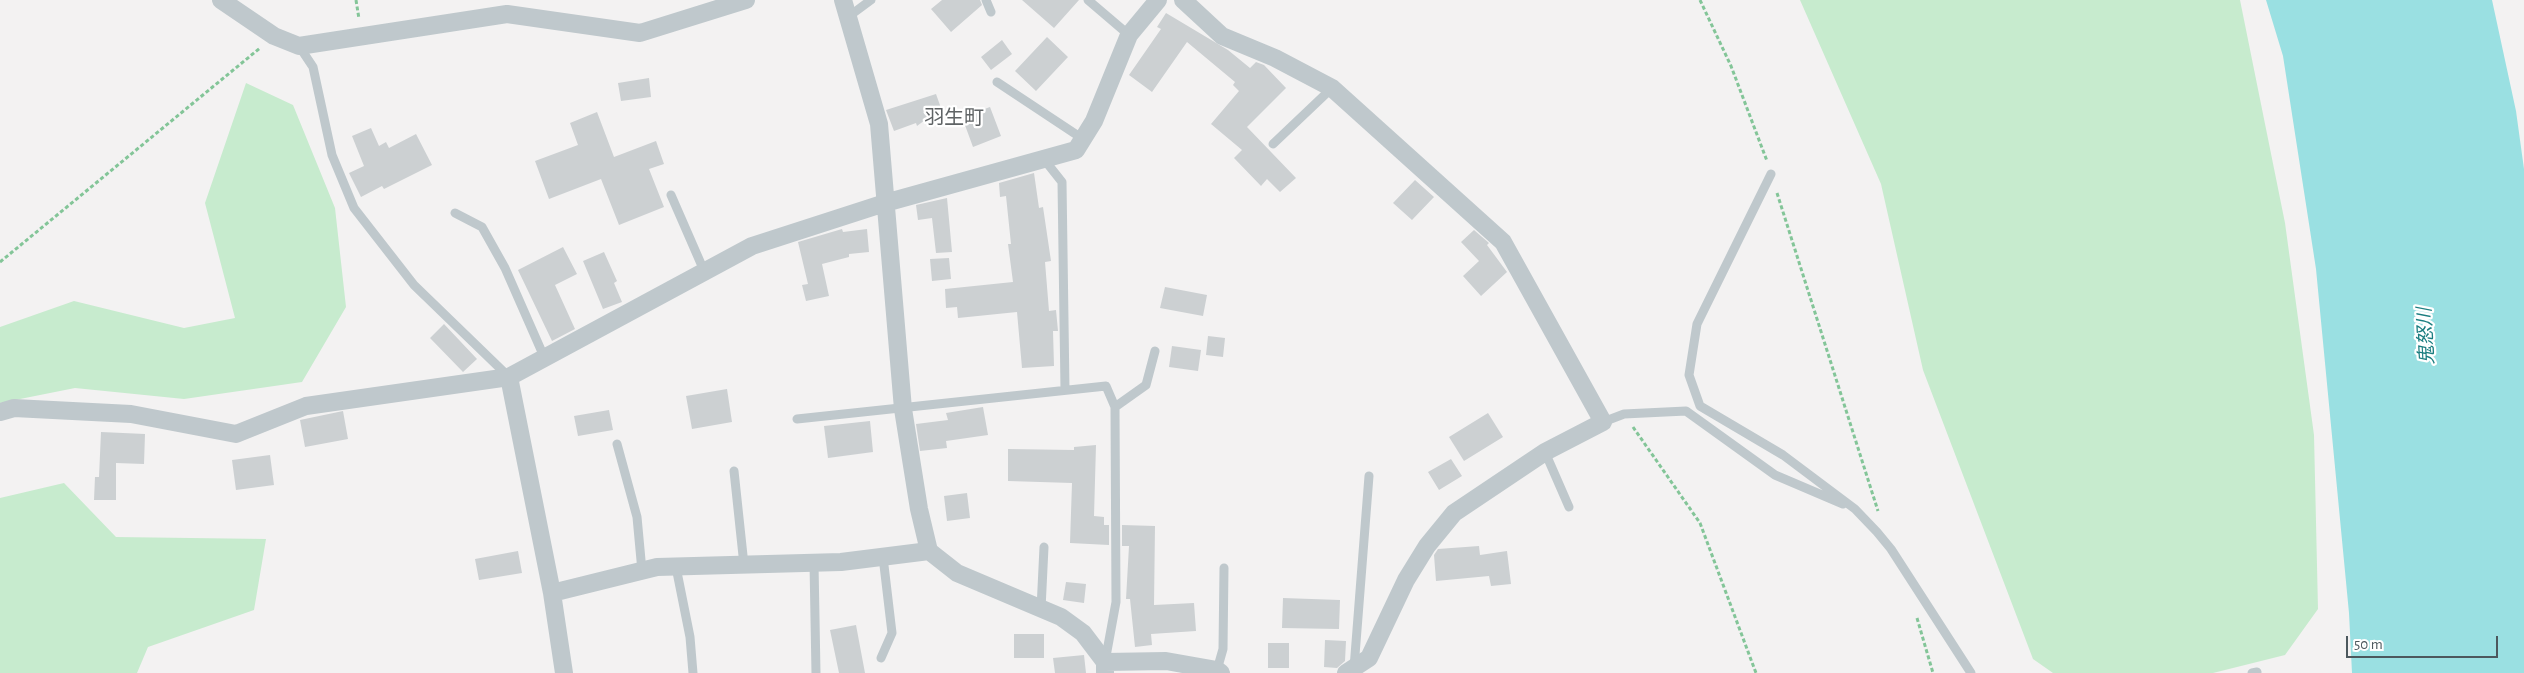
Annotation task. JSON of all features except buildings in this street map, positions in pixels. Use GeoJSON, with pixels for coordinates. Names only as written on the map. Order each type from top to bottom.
{"type":"FeatureCollection","features":[{"type":"Feature","properties":{"kind":"street"},"geometry":{"type":"LineString","coordinates":[[221,0],[274,36],[299,46],[507,14],[640,33],[746,0]]}},
{"type":"Feature","properties":{"kind":"street"},"geometry":{"type":"LineString","coordinates":[[842,0],[879,124],[904,409],[919,510],[929,551],[957,573],[1061,617],[1083,633],[1105,667],[1166,661],[1219,671]]}},
{"type":"Feature","properties":{"kind":"street"},"geometry":{"type":"LineString","coordinates":[[0,412],[14,408],[131,414],[236,434],[306,406],[509,377],[545,360],[752,246],[885,203],[1076,150],[1094,121],[1129,35],[1158,0]]}},
{"type":"Feature","properties":{"kind":"street"},"geometry":{"type":"LineString","coordinates":[[1183,0],[1222,36],[1275,58],[1332,88],[1503,242],[1603,422],[1545,452],[1454,513],[1428,546],[1406,580],[1369,658],[1350,671]]}},
{"type":"Feature","properties":{"kind":"street"},"geometry":{"type":"LineString","coordinates":[[509,377],[552,593],[564,673]]}},
{"type":"Feature","properties":{"kind":"street"},"geometry":{"type":"LineString","coordinates":[[552,593],[642,571],[676,567],[814,563],[929,551]]}},
{"type":"Feature","properties":{"kind":"lane"},"geometry":{"type":"LineString","coordinates":[[848,17],[871,0]]}},
{"type":"Feature","properties":{"kind":"lane"},"geometry":{"type":"LineString","coordinates":[[986,0],[991,12]]}},
{"type":"Feature","properties":{"kind":"lane"},"geometry":{"type":"LineString","coordinates":[[1088,0],[1129,35]]}},
{"type":"Feature","properties":{"kind":"lane"},"geometry":{"type":"LineString","coordinates":[[299,46],[313,66],[332,155],[354,208],[414,285],[509,377]]}},
{"type":"Feature","properties":{"kind":"lane"},"geometry":{"type":"LineString","coordinates":[[997,82],[1083,139]]}},
{"type":"Feature","properties":{"kind":"lane"},"geometry":{"type":"LineString","coordinates":[[1273,144],[1332,88]]}},
{"type":"Feature","properties":{"kind":"lane"},"geometry":{"type":"LineString","coordinates":[[1043,158],[1062,182],[1065,390]]}},
{"type":"Feature","properties":{"kind":"lane"},"geometry":{"type":"LineString","coordinates":[[1771,174],[1697,324],[1690,375],[1700,406],[1784,455],[1855,509],[1891,550],[1971,673]]}},
{"type":"Feature","properties":{"kind":"lane"},"geometry":{"type":"LineString","coordinates":[[671,195],[705,273]]}},
{"type":"Feature","properties":{"kind":"lane"},"geometry":{"type":"LineString","coordinates":[[455,213],[482,227],[505,268],[545,360]]}},
{"type":"Feature","properties":{"kind":"lane"},"geometry":{"type":"LineString","coordinates":[[1115,407],[1146,385],[1156,351]]}},
{"type":"Feature","properties":{"kind":"lane"},"geometry":{"type":"LineString","coordinates":[[797,419],[1106,386],[1115,407],[1116,602],[1105,667]]}},
{"type":"Feature","properties":{"kind":"lane"},"geometry":{"type":"LineString","coordinates":[[1603,422],[1624,414],[1686,412],[1775,475],[1855,509]]}},
{"type":"Feature","properties":{"kind":"lane"},"geometry":{"type":"LineString","coordinates":[[617,444],[636,517],[642,571]]}},
{"type":"Feature","properties":{"kind":"lane"},"geometry":{"type":"LineString","coordinates":[[1545,452],[1569,507]]}},
{"type":"Feature","properties":{"kind":"lane"},"geometry":{"type":"LineString","coordinates":[[734,471],[744,565]]}},
{"type":"Feature","properties":{"kind":"lane"},"geometry":{"type":"LineString","coordinates":[[1350,671],[1369,476]]}},
{"type":"Feature","properties":{"kind":"lane"},"geometry":{"type":"LineString","coordinates":[[1041,609],[1044,546]]}},
{"type":"Feature","properties":{"kind":"lane"},"geometry":{"type":"LineString","coordinates":[[881,658],[892,633],[884,557]]}},
{"type":"Feature","properties":{"kind":"lane"},"geometry":{"type":"LineString","coordinates":[[814,563],[816,673]]}},
{"type":"Feature","properties":{"kind":"lane"},"geometry":{"type":"LineString","coordinates":[[676,567],[690,636],[693,673]]}},
{"type":"Feature","properties":{"kind":"lane"},"geometry":{"type":"LineString","coordinates":[[1219,671],[1223,649],[1224,568]]}},
{"type":"Feature","properties":{"kind":"path"},"geometry":{"type":"LineString","coordinates":[[1700,0],[1731,66],[1764,152],[1879,512]]}},
{"type":"Feature","properties":{"kind":"path"},"geometry":{"type":"LineString","coordinates":[[0,262],[274,36]]}},
{"type":"Feature","properties":{"kind":"path"},"geometry":{"type":"LineString","coordinates":[[1624,414],[1700,523],[1756,673]]}},
{"type":"Feature","properties":{"kind":"green space"},"geometry":{"type":"Polygon","coordinates":[[[1800,0],[2240,0],[2285,223],[2314,435],[2318,609],[2285,655],[2213,673],[2053,673],[2033,659],[1923,370],[1881,184],[1800,0]]]}},
{"type":"Feature","properties":{"kind":"green space"},"geometry":{"type":"Polygon","coordinates":[[[246,83],[293,105],[335,208],[346,307],[302,382],[184,399],[75,388],[0,403],[0,327],[74,301],[184,328],[235,318],[205,203],[246,83]]]}},
{"type":"Feature","properties":{"kind":"green space"},"geometry":{"type":"Polygon","coordinates":[[[64,483],[116,537],[266,539],[254,610],[148,647],[137,673],[0,673],[0,498],[64,483]]]}},
{"type":"Feature","properties":{"kind":"water","name":"鬼怒川"},"geometry":{"type":"Polygon","coordinates":[[[2266,0],[2492,0],[2516,111],[2524,169],[2524,673],[2352,673],[2349,613],[2316,269],[2283,56],[2266,0]]]}},
{"type":"Feature","properties":{"kind":"district","name":"羽生町"},"geometry":{"type":"Point","coordinates":[954,118]}}]}
